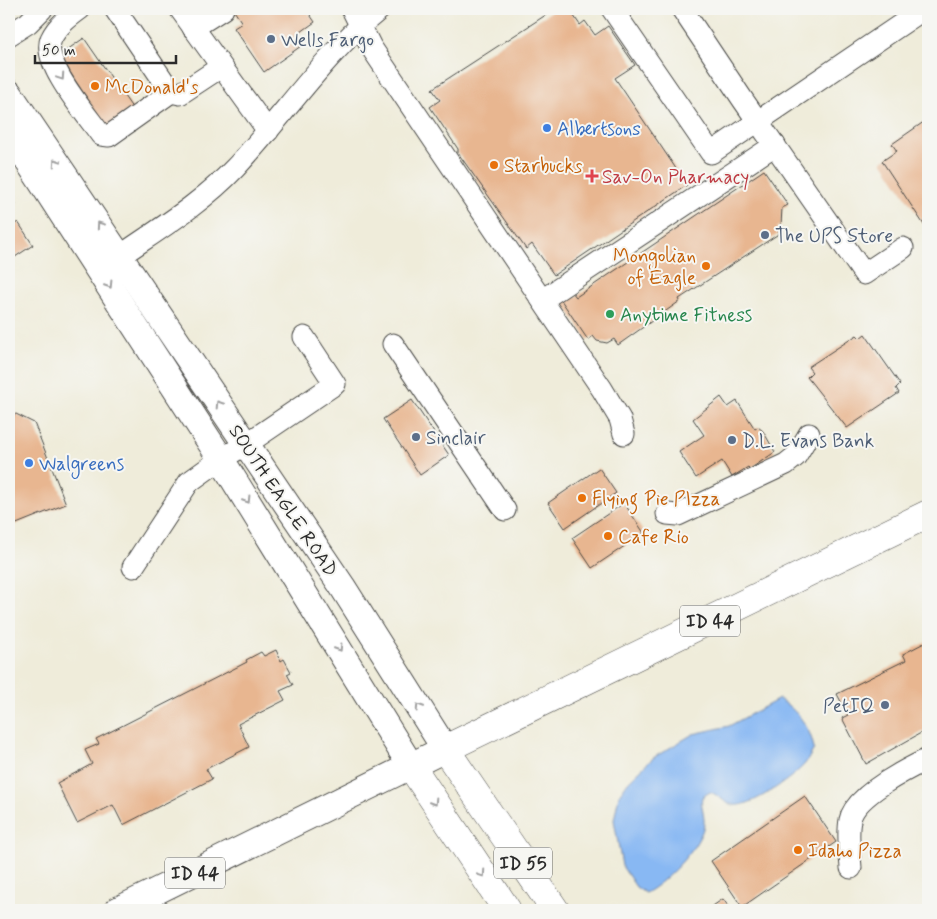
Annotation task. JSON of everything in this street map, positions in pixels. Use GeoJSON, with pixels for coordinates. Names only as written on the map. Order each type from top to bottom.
{"type":"FeatureCollection","features":[{"type":"Feature","properties":{"kind":"highway","name":"ID 44"},"geometry":{"type":"LineString","coordinates":[[446,748],[928,514]]}},
{"type":"Feature","properties":{"kind":"highway","name":"SOUTH EAGLE ROAD"},"geometry":{"type":"LineString","coordinates":[[446,748],[555,910]]}},
{"type":"Feature","properties":{"kind":"highway","name":"SOUTH EAGLE ROAD"},"geometry":{"type":"LineString","coordinates":[[411,766],[507,910]]}},
{"type":"Feature","properties":{"kind":"main road","name":"SOUTH EAGLE ROAD"},"geometry":{"type":"LineString","coordinates":[[9,93],[342,586],[446,748]]}},
{"type":"Feature","properties":{"kind":"main road","name":"SOUTH EAGLE ROAD"},"geometry":{"type":"LineString","coordinates":[[9,132],[221,459],[411,766]]}},
{"type":"Feature","properties":{"kind":"main road","name":"ID 44"},"geometry":{"type":"LineString","coordinates":[[118,910],[446,748]]}},
{"type":"Feature","properties":{"kind":"street"},"geometry":{"type":"LineString","coordinates":[[9,35],[28,23],[42,9]]}},
{"type":"Feature","properties":{"kind":"street"},"geometry":{"type":"LineString","coordinates":[[80,9],[60,25],[50,40],[49,53],[53,67],[101,136],[109,136],[171,92]]}},
{"type":"Feature","properties":{"kind":"street"},"geometry":{"type":"LineString","coordinates":[[115,9],[171,92],[180,94],[221,67]]}},
{"type":"Feature","properties":{"kind":"street"},"geometry":{"type":"LineString","coordinates":[[180,9],[268,131]]}},
{"type":"Feature","properties":{"kind":"street"},"geometry":{"type":"LineString","coordinates":[[193,28],[223,9]]}},
{"type":"Feature","properties":{"kind":"street"},"geometry":{"type":"LineString","coordinates":[[120,256],[198,201],[234,170],[268,131],[356,18],[380,9]]}},
{"type":"Feature","properties":{"kind":"street"},"geometry":{"type":"LineString","coordinates":[[612,9],[711,153],[924,9]]}},
{"type":"Feature","properties":{"kind":"street"},"geometry":{"type":"LineString","coordinates":[[682,9],[864,274],[903,248]]}},
{"type":"Feature","properties":{"kind":"street"},"geometry":{"type":"LineString","coordinates":[[356,18],[376,55],[602,389],[620,419],[624,434]]}},
{"type":"Feature","properties":{"kind":"street"},"geometry":{"type":"LineString","coordinates":[[542,300],[775,145]]}},
{"type":"Feature","properties":{"kind":"street"},"geometry":{"type":"LineString","coordinates":[[133,567],[189,482],[335,384],[304,337]]}},
{"type":"Feature","properties":{"kind":"street"},"geometry":{"type":"LineString","coordinates":[[393,344],[505,510]]}},
{"type":"Feature","properties":{"kind":"street"},"geometry":{"type":"LineString","coordinates":[[668,514],[678,515],[786,464],[796,456],[809,434]]}},
{"type":"Feature","properties":{"kind":"street"},"geometry":{"type":"LineString","coordinates":[[851,868],[850,820],[854,807],[908,768],[928,759]]}},
{"type":"Feature","properties":{"kind":"water"},"geometry":{"type":"Polygon","coordinates":[[[779,699],[792,708],[810,734],[814,749],[805,764],[779,786],[759,798],[741,805],[731,804],[710,792],[702,797],[704,824],[702,833],[689,853],[671,873],[653,888],[645,893],[636,887],[622,866],[614,820],[619,795],[628,782],[653,758],[693,734],[729,726],[779,699]]]}},
{"type":"Feature","properties":{"kind":"building","name":"Wells Fargo"},"geometry":{"type":"Polygon","coordinates":[[[233,9],[306,9],[315,22],[298,34],[304,44],[264,72],[234,28],[242,23],[233,9]]]}},
{"type":"Feature","properties":{"kind":"building","name":"Albertsons"},"geometry":{"type":"Polygon","coordinates":[[[555,9],[569,9],[580,25],[585,21],[595,35],[608,26],[635,65],[615,78],[687,185],[554,275],[532,244],[526,249],[458,153],[458,149],[430,107],[440,100],[432,89],[555,9]]]}},
{"type":"Feature","properties":{"kind":"building","name":"McDonald's"},"geometry":{"type":"Polygon","coordinates":[[[84,38],[135,112],[105,133],[54,59],[84,38]]]}},
{"type":"Feature","properties":{"kind":"building"},"geometry":{"type":"Polygon","coordinates":[[[928,119],[928,231],[882,161],[897,151],[892,144],[928,119]]]}},
{"type":"Feature","properties":{"kind":"building"},"geometry":{"type":"Polygon","coordinates":[[[764,170],[788,205],[782,208],[781,225],[777,228],[780,233],[679,299],[680,301],[618,345],[614,339],[607,343],[597,341],[593,336],[588,340],[561,300],[572,292],[576,297],[764,170]]]}},
{"type":"Feature","properties":{"kind":"building"},"geometry":{"type":"Polygon","coordinates":[[[9,194],[16,205],[9,211],[9,194]]]}},
{"type":"Feature","properties":{"kind":"building"},"geometry":{"type":"Polygon","coordinates":[[[18,222],[33,245],[9,261],[9,228],[18,222]]]}},
{"type":"Feature","properties":{"kind":"building"},"geometry":{"type":"Polygon","coordinates":[[[865,334],[900,384],[896,388],[899,393],[847,428],[807,377],[812,372],[808,367],[857,335],[860,338],[865,334]]]}},
{"type":"Feature","properties":{"kind":"building","name":"D.L. Evans Bank"},"geometry":{"type":"Polygon","coordinates":[[[721,397],[728,407],[737,401],[755,429],[758,427],[763,431],[775,452],[750,469],[748,467],[732,477],[722,461],[696,478],[679,452],[704,435],[693,419],[721,397]]]}},
{"type":"Feature","properties":{"kind":"building","name":"Sinclair"},"geometry":{"type":"Polygon","coordinates":[[[412,400],[449,455],[420,475],[383,419],[412,400]]]}},
{"type":"Feature","properties":{"kind":"building","name":"Walgreens"},"geometry":{"type":"Polygon","coordinates":[[[16,414],[34,423],[66,504],[9,527],[9,417],[16,414]]]}},
{"type":"Feature","properties":{"kind":"building","name":"Flying Pie PIzza"},"geometry":{"type":"Polygon","coordinates":[[[599,468],[616,493],[565,528],[548,503],[599,468]]]}},
{"type":"Feature","properties":{"kind":"building","name":"Cafe Rio"},"geometry":{"type":"Polygon","coordinates":[[[624,503],[644,533],[592,568],[572,538],[624,503]]]}},
{"type":"Feature","properties":{"kind":"building","name":"PetIQ"},"geometry":{"type":"Polygon","coordinates":[[[928,641],[928,729],[866,764],[842,718],[848,715],[837,694],[906,660],[903,654],[928,641]]]}},
{"type":"Feature","properties":{"kind":"building"},"geometry":{"type":"Polygon","coordinates":[[[276,650],[281,661],[284,659],[291,672],[287,674],[293,685],[280,691],[285,700],[238,724],[249,747],[206,769],[212,779],[123,825],[113,805],[77,823],[57,783],[92,764],[85,750],[99,744],[96,739],[247,662],[246,660],[261,652],[264,656],[276,650]]]}},
{"type":"Feature","properties":{"kind":"building"},"geometry":{"type":"Polygon","coordinates":[[[805,796],[836,842],[742,907],[711,861],[805,796]]]}},
{"type":"Feature","properties":{"kind":"building"},"geometry":{"type":"Polygon","coordinates":[[[723,899],[731,910],[707,910],[723,899]]]}},
{"type":"Feature","properties":{"kind":"place","name":"Wells Fargo"},"geometry":{"type":"Point","coordinates":[271,39]}},
{"type":"Feature","properties":{"kind":"place","name":"McDonald's"},"geometry":{"type":"Point","coordinates":[95,86]}},
{"type":"Feature","properties":{"kind":"place","name":"Albertsons"},"geometry":{"type":"Point","coordinates":[547,128]}},
{"type":"Feature","properties":{"kind":"place","name":"Starbucks"},"geometry":{"type":"Point","coordinates":[494,165]}},
{"type":"Feature","properties":{"kind":"place","name":"Sav-On Pharmacy"},"geometry":{"type":"Point","coordinates":[592,176]}},
{"type":"Feature","properties":{"kind":"place","name":"The UPS Store"},"geometry":{"type":"Point","coordinates":[765,235]}},
{"type":"Feature","properties":{"kind":"place","name":"Mongolian of Eagle"},"geometry":{"type":"Point","coordinates":[706,266]}},
{"type":"Feature","properties":{"kind":"place","name":"Anytime Fitness"},"geometry":{"type":"Point","coordinates":[610,314]}},
{"type":"Feature","properties":{"kind":"place","name":"Sinclair"},"geometry":{"type":"Point","coordinates":[416,437]}},
{"type":"Feature","properties":{"kind":"place","name":"D.L. Evans Bank"},"geometry":{"type":"Point","coordinates":[732,440]}},
{"type":"Feature","properties":{"kind":"place","name":"Walgreens"},"geometry":{"type":"Point","coordinates":[29,463]}},
{"type":"Feature","properties":{"kind":"place","name":"Flying Pie PIzza"},"geometry":{"type":"Point","coordinates":[582,498]}},
{"type":"Feature","properties":{"kind":"place","name":"Cafe Rio"},"geometry":{"type":"Point","coordinates":[608,536]}},
{"type":"Feature","properties":{"kind":"place","name":"PetIQ"},"geometry":{"type":"Point","coordinates":[885,705]}},
{"type":"Feature","properties":{"kind":"place","name":"Idaho Pizza"},"geometry":{"type":"Point","coordinates":[798,850]}}]}
